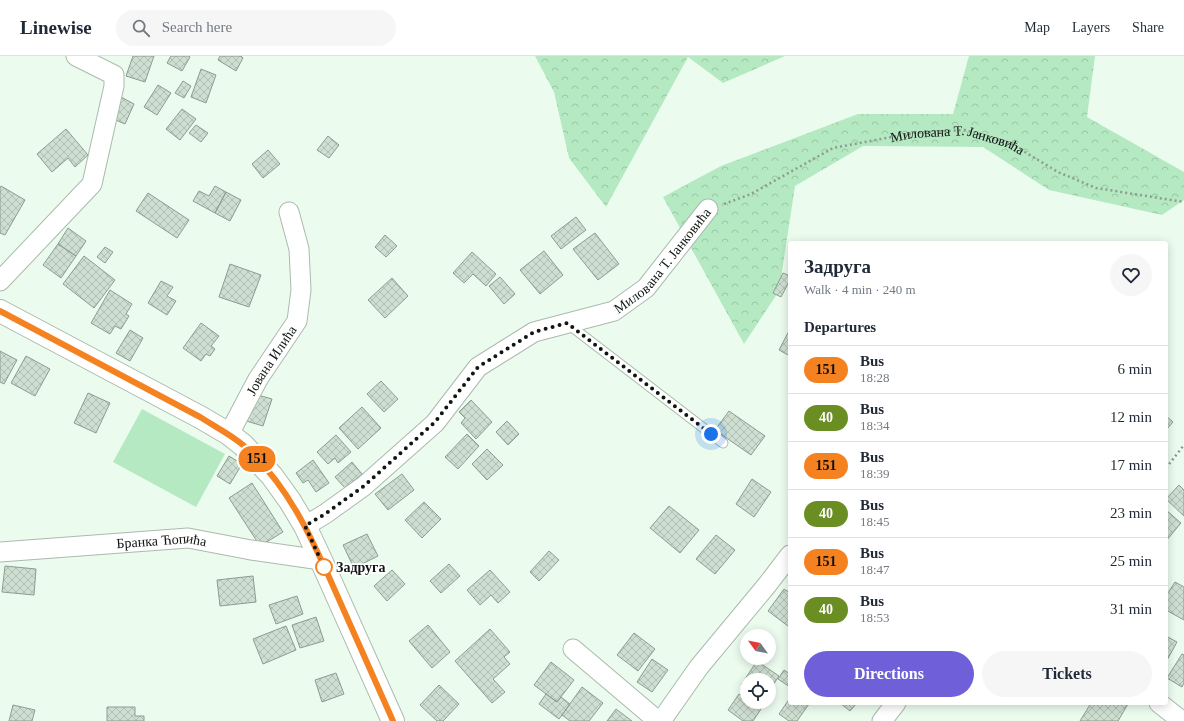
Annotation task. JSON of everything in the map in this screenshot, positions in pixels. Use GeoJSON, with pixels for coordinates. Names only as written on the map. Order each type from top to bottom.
{"type":"FeatureCollection","features":[{"type":"Feature","properties":{"kind":"street"},"geometry":{"type":"LineString","coordinates":[[0,281],[92,184],[114,86],[114,75],[76,56]]}},
{"type":"Feature","properties":{"kind":"street","name":"Милована Т. Јанковића"},"geometry":{"type":"LineString","coordinates":[[305,526],[325,514],[364,486],[435,422],[478,367],[534,332],[614,311],[646,288],[708,209]]}},
{"type":"Feature","properties":{"kind":"street","name":"Јована Илића"},"geometry":{"type":"LineString","coordinates":[[229,434],[258,379],[297,321],[301,290],[299,249],[289,212]]}},
{"type":"Feature","properties":{"kind":"street"},"geometry":{"type":"LineString","coordinates":[[0,311],[229,434],[253,454],[272,476],[290,501],[305,526],[322,560],[393,721]]}},
{"type":"Feature","properties":{"kind":"street","name":"Бранка Ћопића"},"geometry":{"type":"LineString","coordinates":[[0,552],[188,538],[251,550],[322,560]]}},
{"type":"Feature","properties":{"kind":"street"},"geometry":{"type":"LineString","coordinates":[[573,649],[659,721],[698,667],[788,558]]}},
{"type":"Feature","properties":{"kind":"street"},"geometry":{"type":"LineString","coordinates":[[882,721],[894,705]]}},
{"type":"Feature","properties":{"kind":"street"},"geometry":{"type":"LineString","coordinates":[[1162,705],[1182,721]]}},
{"type":"Feature","properties":{"kind":"lane"},"geometry":{"type":"LineString","coordinates":[[567,323],[723,443]]}},
{"type":"Feature","properties":{"kind":"path","name":"Милована Т. Јанковића"},"geometry":{"type":"LineString","coordinates":[[708,209],[751,194],[833,148],[913,133],[965,130],[1010,143],[1058,172],[1096,188],[1184,202]]}},
{"type":"Feature","properties":{"kind":"path"},"geometry":{"type":"LineString","coordinates":[[1168,465],[1184,445]]}},
{"type":"Feature","properties":{"kind":"green space"},"geometry":{"type":"Polygon","coordinates":[[[535,56],[785,56],[723,83],[688,57],[606,207],[569,158],[554,92],[535,56]]]}},
{"type":"Feature","properties":{"kind":"green space"},"geometry":{"type":"Polygon","coordinates":[[[969,56],[1095,56],[1087,117],[1184,172],[1184,200],[1162,215],[1049,190],[983,147],[863,146],[795,186],[779,291],[744,344],[663,197],[721,166],[858,114],[953,114],[969,56]]]}},
{"type":"Feature","properties":{"kind":"green space"},"geometry":{"type":"Polygon","coordinates":[[[142,409],[225,454],[196,507],[113,462],[142,409]]]}},
{"type":"Feature","properties":{"kind":"building"},"geometry":{"type":"Polygon","coordinates":[[[133,56],[154,56],[145,82],[126,76],[133,56]]]}},
{"type":"Feature","properties":{"kind":"building"},"geometry":{"type":"Polygon","coordinates":[[[171,56],[190,57],[182,71],[167,63],[171,56]]]}},
{"type":"Feature","properties":{"kind":"building"},"geometry":{"type":"Polygon","coordinates":[[[220,56],[241,56],[243,58],[236,71],[218,60],[220,56]]]}},
{"type":"Feature","properties":{"kind":"building"},"geometry":{"type":"Polygon","coordinates":[[[201,69],[216,75],[206,103],[191,97],[201,69]]]}},
{"type":"Feature","properties":{"kind":"building"},"geometry":{"type":"Polygon","coordinates":[[[183,81],[191,86],[184,98],[175,93],[183,81]]]}},
{"type":"Feature","properties":{"kind":"building"},"geometry":{"type":"Polygon","coordinates":[[[158,85],[171,93],[157,115],[144,107],[158,85]]]}},
{"type":"Feature","properties":{"kind":"building"},"geometry":{"type":"Polygon","coordinates":[[[121,97],[134,104],[125,124],[111,118],[121,97]]]}},
{"type":"Feature","properties":{"kind":"building"},"geometry":{"type":"Polygon","coordinates":[[[182,109],[196,119],[180,140],[166,129],[182,109]]]}},
{"type":"Feature","properties":{"kind":"building"},"geometry":{"type":"Polygon","coordinates":[[[196,125],[208,133],[201,142],[189,133],[196,125]]]}},
{"type":"Feature","properties":{"kind":"building"},"geometry":{"type":"Polygon","coordinates":[[[66,129],[88,155],[75,167],[68,158],[52,172],[37,154],[66,129]]]}},
{"type":"Feature","properties":{"kind":"building"},"geometry":{"type":"Polygon","coordinates":[[[328,136],[339,145],[329,158],[317,150],[328,136]]]}},
{"type":"Feature","properties":{"kind":"building"},"geometry":{"type":"Polygon","coordinates":[[[268,150],[280,164],[263,178],[252,164],[268,150]]]}},
{"type":"Feature","properties":{"kind":"building"},"geometry":{"type":"Polygon","coordinates":[[[1,186],[25,200],[5,235],[0,233],[1,186]]]}},
{"type":"Feature","properties":{"kind":"building"},"geometry":{"type":"Polygon","coordinates":[[[215,186],[226,192],[215,213],[193,201],[199,191],[209,196],[215,186]]]}},
{"type":"Feature","properties":{"kind":"building"},"geometry":{"type":"Polygon","coordinates":[[[226,192],[241,200],[230,221],[215,213],[226,192]]]}},
{"type":"Feature","properties":{"kind":"building"},"geometry":{"type":"Polygon","coordinates":[[[148,193],[189,220],[177,238],[136,211],[148,193]]]}},
{"type":"Feature","properties":{"kind":"building"},"geometry":{"type":"Polygon","coordinates":[[[576,217],[586,230],[561,249],[551,236],[576,217]]]}},
{"type":"Feature","properties":{"kind":"building"},"geometry":{"type":"Polygon","coordinates":[[[68,228],[86,241],[76,256],[58,244],[68,228]]]}},
{"type":"Feature","properties":{"kind":"building"},"geometry":{"type":"Polygon","coordinates":[[[595,233],[619,264],[598,280],[573,249],[595,233]]]}},
{"type":"Feature","properties":{"kind":"building"},"geometry":{"type":"Polygon","coordinates":[[[385,235],[397,246],[386,257],[375,247],[385,235]]]}},
{"type":"Feature","properties":{"kind":"building"},"geometry":{"type":"Polygon","coordinates":[[[58,244],[76,256],[61,278],[43,265],[58,244]]]}},
{"type":"Feature","properties":{"kind":"building"},"geometry":{"type":"Polygon","coordinates":[[[105,247],[113,252],[105,263],[97,257],[105,247]]]}},
{"type":"Feature","properties":{"kind":"building"},"geometry":{"type":"Polygon","coordinates":[[[544,251],[563,275],[540,294],[520,270],[544,251]]]}},
{"type":"Feature","properties":{"kind":"building"},"geometry":{"type":"Polygon","coordinates":[[[472,252],[496,274],[486,286],[473,274],[464,283],[453,273],[472,252]]]}},
{"type":"Feature","properties":{"kind":"building"},"geometry":{"type":"Polygon","coordinates":[[[84,256],[115,280],[94,308],[63,284],[84,256]]]}},
{"type":"Feature","properties":{"kind":"building"},"geometry":{"type":"Polygon","coordinates":[[[230,264],[261,275],[249,307],[219,297],[230,264]]]}},
{"type":"Feature","properties":{"kind":"building"},"geometry":{"type":"Polygon","coordinates":[[[783,273],[788,275],[788,284],[781,297],[773,293],[783,273]]]}},
{"type":"Feature","properties":{"kind":"building"},"geometry":{"type":"Polygon","coordinates":[[[500,277],[515,294],[504,304],[489,286],[500,277]]]}},
{"type":"Feature","properties":{"kind":"building"},"geometry":{"type":"Polygon","coordinates":[[[392,278],[408,296],[385,318],[368,300],[392,278]]]}},
{"type":"Feature","properties":{"kind":"building"},"geometry":{"type":"Polygon","coordinates":[[[161,281],[173,287],[167,296],[176,301],[167,315],[148,303],[161,281]]]}},
{"type":"Feature","properties":{"kind":"building"},"geometry":{"type":"Polygon","coordinates":[[[110,290],[132,304],[126,314],[129,316],[121,329],[115,326],[110,334],[91,323],[110,290]]]}},
{"type":"Feature","properties":{"kind":"building"},"geometry":{"type":"Polygon","coordinates":[[[201,323],[219,336],[211,346],[215,349],[210,356],[206,354],[201,361],[183,348],[201,323]]]}},
{"type":"Feature","properties":{"kind":"building"},"geometry":{"type":"Polygon","coordinates":[[[130,330],[143,338],[130,361],[116,353],[130,330]]]}},
{"type":"Feature","properties":{"kind":"building"},"geometry":{"type":"Polygon","coordinates":[[[788,333],[788,355],[779,350],[788,333]]]}},
{"type":"Feature","properties":{"kind":"building"},"geometry":{"type":"Polygon","coordinates":[[[0,351],[17,360],[4,384],[0,382],[0,351]]]}},
{"type":"Feature","properties":{"kind":"building"},"geometry":{"type":"Polygon","coordinates":[[[26,356],[50,369],[35,396],[11,383],[26,356]]]}},
{"type":"Feature","properties":{"kind":"building"},"geometry":{"type":"Polygon","coordinates":[[[381,381],[398,399],[384,412],[367,394],[381,381]]]}},
{"type":"Feature","properties":{"kind":"building"},"geometry":{"type":"Polygon","coordinates":[[[88,393],[110,403],[96,433],[74,423],[88,393]]]}},
{"type":"Feature","properties":{"kind":"building"},"geometry":{"type":"Polygon","coordinates":[[[251,393],[272,399],[263,426],[243,420],[251,393]]]}},
{"type":"Feature","properties":{"kind":"building"},"geometry":{"type":"Polygon","coordinates":[[[471,400],[492,422],[476,439],[461,423],[465,418],[459,412],[471,400]]]}},
{"type":"Feature","properties":{"kind":"building"},"geometry":{"type":"Polygon","coordinates":[[[362,407],[381,428],[358,449],[339,428],[362,407]]]}},
{"type":"Feature","properties":{"kind":"building"},"geometry":{"type":"Polygon","coordinates":[[[729,411],[765,436],[751,455],[715,430],[729,411]]]}},
{"type":"Feature","properties":{"kind":"building"},"geometry":{"type":"Polygon","coordinates":[[[1168,418],[1173,422],[1168,428],[1168,418]]]}},
{"type":"Feature","properties":{"kind":"building"},"geometry":{"type":"Polygon","coordinates":[[[507,421],[519,434],[508,445],[496,432],[507,421]]]}},
{"type":"Feature","properties":{"kind":"building"},"geometry":{"type":"Polygon","coordinates":[[[467,434],[479,446],[458,469],[445,457],[467,434]]]}},
{"type":"Feature","properties":{"kind":"building"},"geometry":{"type":"Polygon","coordinates":[[[336,435],[351,452],[338,463],[335,458],[328,464],[317,452],[336,435]]]}},
{"type":"Feature","properties":{"kind":"building"},"geometry":{"type":"Polygon","coordinates":[[[487,449],[503,465],[487,480],[472,464],[487,449]]]}},
{"type":"Feature","properties":{"kind":"building"},"geometry":{"type":"Polygon","coordinates":[[[229,456],[242,464],[230,484],[217,476],[229,456]]]}},
{"type":"Feature","properties":{"kind":"building"},"geometry":{"type":"Polygon","coordinates":[[[313,460],[329,483],[316,492],[308,480],[303,483],[296,473],[313,460]]]}},
{"type":"Feature","properties":{"kind":"building"},"geometry":{"type":"Polygon","coordinates":[[[352,462],[362,474],[345,488],[335,477],[352,462]]]}},
{"type":"Feature","properties":{"kind":"building"},"geometry":{"type":"Polygon","coordinates":[[[402,474],[414,490],[388,510],[375,494],[402,474]]]}},
{"type":"Feature","properties":{"kind":"building"},"geometry":{"type":"Polygon","coordinates":[[[752,479],[771,492],[754,517],[736,504],[752,479]]]}},
{"type":"Feature","properties":{"kind":"building"},"geometry":{"type":"Polygon","coordinates":[[[252,483],[283,532],[260,546],[229,498],[252,483]]]}},
{"type":"Feature","properties":{"kind":"building"},"geometry":{"type":"Polygon","coordinates":[[[1179,485],[1184,490],[1184,516],[1168,501],[1168,497],[1179,485]]]}},
{"type":"Feature","properties":{"kind":"building"},"geometry":{"type":"Polygon","coordinates":[[[424,502],[441,519],[422,538],[405,520],[424,502]]]}},
{"type":"Feature","properties":{"kind":"building"},"geometry":{"type":"Polygon","coordinates":[[[669,506],[699,530],[680,553],[650,528],[669,506]]]}},
{"type":"Feature","properties":{"kind":"building"},"geometry":{"type":"Polygon","coordinates":[[[1168,512],[1181,523],[1168,539],[1168,512]]]}},
{"type":"Feature","properties":{"kind":"building"},"geometry":{"type":"Polygon","coordinates":[[[367,534],[378,556],[354,568],[343,545],[367,534]]]}},
{"type":"Feature","properties":{"kind":"building"},"geometry":{"type":"Polygon","coordinates":[[[716,535],[735,550],[715,574],[696,559],[716,535]]]}},
{"type":"Feature","properties":{"kind":"building"},"geometry":{"type":"Polygon","coordinates":[[[549,551],[559,560],[539,581],[530,572],[549,551]]]}},
{"type":"Feature","properties":{"kind":"building"},"geometry":{"type":"Polygon","coordinates":[[[449,564],[460,576],[441,593],[430,581],[449,564]]]}},
{"type":"Feature","properties":{"kind":"building"},"geometry":{"type":"Polygon","coordinates":[[[5,566],[36,569],[34,595],[2,592],[5,566]]]}},
{"type":"Feature","properties":{"kind":"building"},"geometry":{"type":"Polygon","coordinates":[[[392,570],[405,584],[387,601],[374,586],[392,570]]]}},
{"type":"Feature","properties":{"kind":"building"},"geometry":{"type":"Polygon","coordinates":[[[490,570],[510,592],[498,603],[491,595],[480,605],[467,590],[490,570]]]}},
{"type":"Feature","properties":{"kind":"building"},"geometry":{"type":"Polygon","coordinates":[[[253,576],[256,602],[220,606],[217,580],[253,576]]]}},
{"type":"Feature","properties":{"kind":"building"},"geometry":{"type":"Polygon","coordinates":[[[1175,582],[1184,587],[1184,620],[1168,611],[1168,593],[1175,582]]]}},
{"type":"Feature","properties":{"kind":"building"},"geometry":{"type":"Polygon","coordinates":[[[784,589],[788,592],[788,626],[768,611],[784,589]]]}},
{"type":"Feature","properties":{"kind":"building"},"geometry":{"type":"Polygon","coordinates":[[[297,596],[303,614],[276,624],[269,605],[297,596]]]}},
{"type":"Feature","properties":{"kind":"building"},"geometry":{"type":"Polygon","coordinates":[[[316,617],[324,641],[300,648],[292,625],[316,617]]]}},
{"type":"Feature","properties":{"kind":"building"},"geometry":{"type":"Polygon","coordinates":[[[428,625],[450,652],[432,668],[409,641],[428,625]]]}},
{"type":"Feature","properties":{"kind":"building"},"geometry":{"type":"Polygon","coordinates":[[[286,626],[296,650],[263,664],[253,639],[286,626]]]}},
{"type":"Feature","properties":{"kind":"building"},"geometry":{"type":"Polygon","coordinates":[[[490,629],[510,652],[504,657],[510,664],[493,679],[505,692],[492,703],[455,661],[490,629]]]}},
{"type":"Feature","properties":{"kind":"building"},"geometry":{"type":"Polygon","coordinates":[[[634,633],[655,649],[638,671],[617,655],[634,633]]]}},
{"type":"Feature","properties":{"kind":"building"},"geometry":{"type":"Polygon","coordinates":[[[1168,637],[1177,642],[1168,658],[1168,637]]]}},
{"type":"Feature","properties":{"kind":"building"},"geometry":{"type":"Polygon","coordinates":[[[1182,654],[1184,655],[1184,683],[1182,687],[1168,679],[1182,654]]]}},
{"type":"Feature","properties":{"kind":"building"},"geometry":{"type":"Polygon","coordinates":[[[652,659],[668,670],[652,692],[637,682],[652,659]]]}},
{"type":"Feature","properties":{"kind":"building"},"geometry":{"type":"Polygon","coordinates":[[[551,662],[574,680],[557,702],[534,685],[551,662]]]}},
{"type":"Feature","properties":{"kind":"building"},"geometry":{"type":"Polygon","coordinates":[[[754,665],[763,665],[775,673],[749,673],[754,665]]]}},
{"type":"Feature","properties":{"kind":"building"},"geometry":{"type":"Polygon","coordinates":[[[784,670],[788,673],[788,686],[778,679],[784,670]]]}},
{"type":"Feature","properties":{"kind":"building"},"geometry":{"type":"Polygon","coordinates":[[[336,673],[344,694],[322,702],[315,680],[336,673]]]}},
{"type":"Feature","properties":{"kind":"building"},"geometry":{"type":"Polygon","coordinates":[[[439,685],[459,704],[443,721],[437,721],[420,705],[439,685]]]}},
{"type":"Feature","properties":{"kind":"building"},"geometry":{"type":"Polygon","coordinates":[[[582,687],[603,703],[589,721],[570,721],[562,715],[582,687]]]}},
{"type":"Feature","properties":{"kind":"building"},"geometry":{"type":"Polygon","coordinates":[[[546,694],[557,702],[561,697],[570,704],[559,719],[539,704],[546,694]]]}},
{"type":"Feature","properties":{"kind":"building"},"geometry":{"type":"Polygon","coordinates":[[[739,694],[740,709],[761,709],[753,721],[743,721],[728,710],[739,694]]]}},
{"type":"Feature","properties":{"kind":"building"},"geometry":{"type":"Polygon","coordinates":[[[788,701],[788,705],[808,705],[797,721],[789,721],[779,714],[788,701]]]}},
{"type":"Feature","properties":{"kind":"building"},"geometry":{"type":"Polygon","coordinates":[[[13,705],[35,710],[32,721],[9,721],[13,705]]]}},
{"type":"Feature","properties":{"kind":"building"},"geometry":{"type":"Polygon","coordinates":[[[842,705],[855,705],[850,711],[842,705]]]}},
{"type":"Feature","properties":{"kind":"building"},"geometry":{"type":"Polygon","coordinates":[[[1090,705],[1127,705],[1118,721],[1080,721],[1090,705]]]}},
{"type":"Feature","properties":{"kind":"building"},"geometry":{"type":"Polygon","coordinates":[[[107,707],[135,707],[135,716],[144,716],[144,721],[107,721],[107,707]]]}},
{"type":"Feature","properties":{"kind":"building"},"geometry":{"type":"Polygon","coordinates":[[[616,709],[632,721],[607,721],[616,709]]]}},
{"type":"Feature","properties":{"kind":"bus line","name":"151"},"geometry":{"type":"LineString","coordinates":[[0,311],[200,417],[229,434],[253,454],[281,487],[305,526],[322,560],[393,721]]}},
{"type":"Feature","properties":{"kind":"place","name":"Задруга"},"geometry":{"type":"Point","coordinates":[324,567]}},
{"type":"Feature","properties":{"kind":"route"},"geometry":{"type":"LineString","coordinates":[[324,567],[305,526],[325,514],[364,486],[435,422],[478,367],[534,332],[567,323],[711,434]]}}]}
